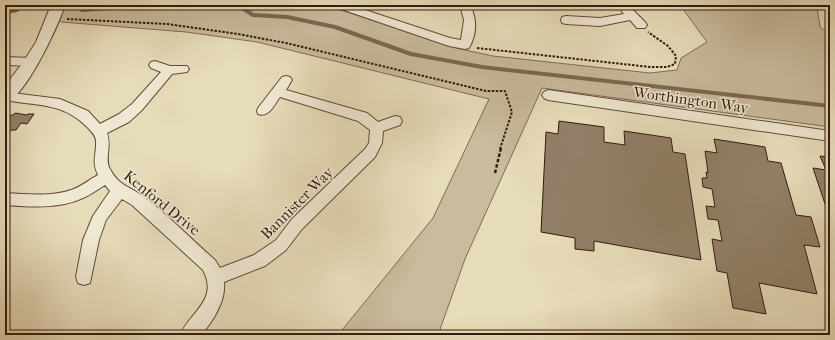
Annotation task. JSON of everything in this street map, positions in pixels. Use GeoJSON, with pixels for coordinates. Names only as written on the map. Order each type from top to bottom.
{"type":"FeatureCollection","features":[{"type":"Feature","properties":{"kind":"street"},"geometry":{"type":"LineString","coordinates":[[339,5],[352,7],[449,42],[478,48]]}},
{"type":"Feature","properties":{"kind":"street"},"geometry":{"type":"LineString","coordinates":[[465,45],[470,29],[466,5]]}},
{"type":"Feature","properties":{"kind":"street"},"geometry":{"type":"LineString","coordinates":[[566,20],[588,17],[609,21],[628,10],[641,24]]}},
{"type":"Feature","properties":{"kind":"street"},"geometry":{"type":"LineString","coordinates":[[6,96],[32,62],[44,43],[57,11]]}},
{"type":"Feature","properties":{"kind":"street"},"geometry":{"type":"LineString","coordinates":[[5,61],[32,62]]}},
{"type":"Feature","properties":{"kind":"street"},"geometry":{"type":"LineString","coordinates":[[155,65],[169,70],[183,69]]}},
{"type":"Feature","properties":{"kind":"street"},"geometry":{"type":"LineString","coordinates":[[6,96],[56,102],[83,115],[99,131],[124,118],[137,107],[169,70]]}},
{"type":"Feature","properties":{"kind":"street"},"geometry":{"type":"LineString","coordinates":[[263,111],[286,80]]}},
{"type":"Feature","properties":{"kind":"street"},"geometry":{"type":"LineString","coordinates":[[278,92],[362,117],[376,128],[395,121]]}},
{"type":"Feature","properties":{"kind":"street","name":"Worthington Way"},"geometry":{"type":"LineString","coordinates":[[548,95],[830,136]]}},
{"type":"Feature","properties":{"kind":"street","name":"Bannister Way"},"geometry":{"type":"LineString","coordinates":[[216,277],[259,261],[281,245],[297,224],[373,150],[377,140],[376,128]]}},
{"type":"Feature","properties":{"kind":"street","name":"Kenford Drive"},"geometry":{"type":"LineString","coordinates":[[99,131],[103,141],[101,156],[102,168],[112,185],[138,200],[209,265],[216,277]]}},
{"type":"Feature","properties":{"kind":"street"},"geometry":{"type":"LineString","coordinates":[[5,199],[65,197],[76,194],[107,177]]}},
{"type":"Feature","properties":{"kind":"street"},"geometry":{"type":"LineString","coordinates":[[84,277],[91,240],[100,216],[120,190]]}},
{"type":"Feature","properties":{"kind":"street"},"geometry":{"type":"LineString","coordinates":[[189,335],[196,328],[212,305],[216,291],[216,277]]}},
{"type":"Feature","properties":{"kind":"path"},"geometry":{"type":"LineString","coordinates":[[28,5],[35,5]]}},
{"type":"Feature","properties":{"kind":"path"},"geometry":{"type":"LineString","coordinates":[[57,11],[130,24],[167,24],[286,43],[486,91],[505,91],[512,112],[503,138],[495,173]]}},
{"type":"Feature","properties":{"kind":"path"},"geometry":{"type":"LineString","coordinates":[[478,48],[650,67],[667,67],[675,64],[676,56],[668,46],[643,28],[641,24]]}},
{"type":"Feature","properties":{"kind":"shaded area"},"geometry":{"type":"Polygon","coordinates":[[[63,5],[326,5],[456,48],[493,56],[650,73],[677,70],[681,58],[707,42],[680,5],[806,5],[817,7],[820,27],[830,35],[830,127],[542,88],[465,259],[438,335],[338,335],[433,218],[489,99],[257,42],[186,32],[61,22],[55,18],[63,5]]]}},
{"type":"Feature","properties":{"kind":"building"},"geometry":{"type":"Polygon","coordinates":[[[15,113],[27,115],[34,114],[27,124],[21,123],[16,130],[11,130],[7,136],[5,136],[5,120],[8,115],[13,115],[15,113]]]}},
{"type":"Feature","properties":{"kind":"building"},"geometry":{"type":"Polygon","coordinates":[[[559,121],[604,127],[604,142],[625,145],[624,131],[671,138],[673,152],[685,154],[701,260],[594,241],[594,251],[575,249],[575,238],[541,232],[546,132],[558,134],[559,121]]]}},
{"type":"Feature","properties":{"kind":"building"},"geometry":{"type":"Polygon","coordinates":[[[714,139],[765,147],[768,161],[781,163],[796,215],[811,217],[820,247],[804,245],[817,294],[759,283],[766,314],[733,308],[727,273],[717,271],[712,239],[722,241],[718,220],[708,219],[706,206],[715,207],[712,189],[703,187],[702,178],[707,178],[706,172],[708,173],[705,151],[717,153],[714,139]]]}},
{"type":"Feature","properties":{"kind":"building"},"geometry":{"type":"Polygon","coordinates":[[[820,156],[830,157],[830,219],[813,168],[826,170],[820,156]]]}},
{"type":"Feature","properties":{"kind":"waterway"},"geometry":{"type":"LineString","coordinates":[[82,10],[144,5]]}},
{"type":"Feature","properties":{"kind":"waterway"},"geometry":{"type":"LineString","coordinates":[[228,5],[238,5],[253,15],[287,17],[335,27],[411,54],[482,67],[830,106]]}},
{"type":"Feature","properties":{"kind":"waterway"},"geometry":{"type":"LineString","coordinates":[[5,12],[17,10]]}}]}
